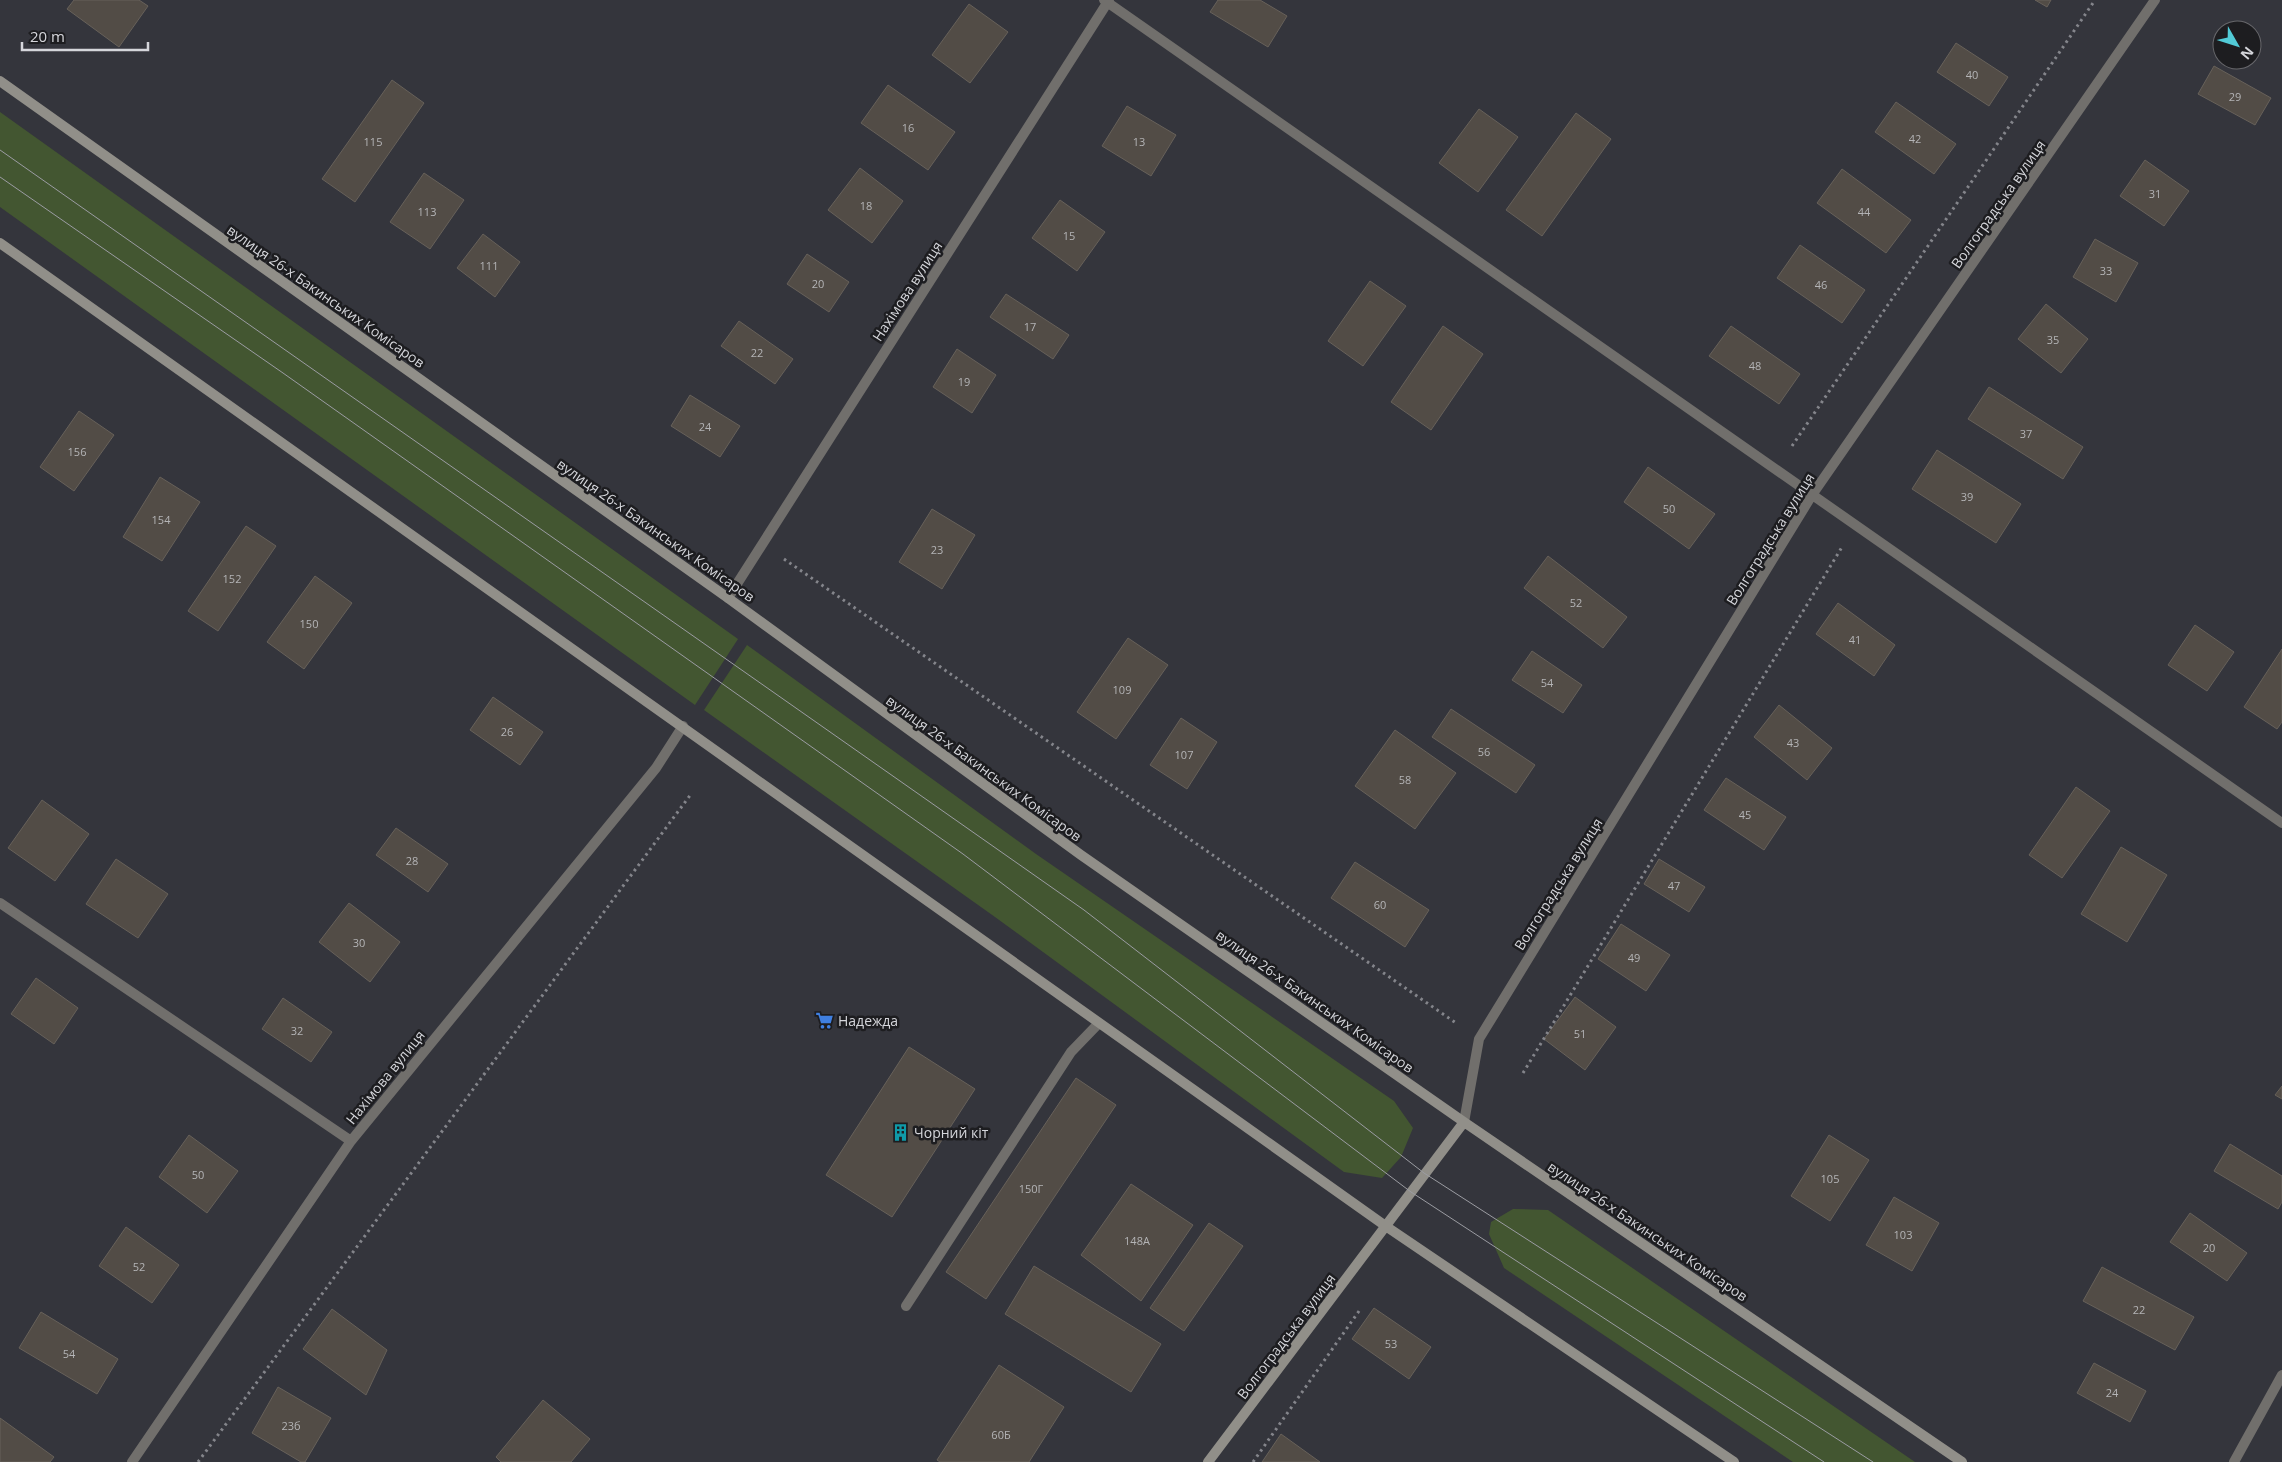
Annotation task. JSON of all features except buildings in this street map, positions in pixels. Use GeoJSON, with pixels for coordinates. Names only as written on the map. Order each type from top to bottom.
{"type":"FeatureCollection","features":[{"type":"Feature","properties":{"kind":"street","name":"Волгоградська вулиця"},"geometry":{"type":"LineString","coordinates":[[1208,1462],[1387,1227],[1464,1122],[1479,1039],[1812,496],[2155,0]]}},
{"type":"Feature","properties":{"kind":"street"},"geometry":{"type":"LineString","coordinates":[[1107,1],[2282,823]]}},
{"type":"Feature","properties":{"kind":"street","name":"Нахімова вулиця"},"geometry":{"type":"LineString","coordinates":[[728,598],[1107,1]]}},
{"type":"Feature","properties":{"kind":"street","name":"вулиця 26-х Бакинських Комісаров"},"geometry":{"type":"LineString","coordinates":[[0,81],[728,598],[1081,855],[1464,1122],[1962,1462]]}},
{"type":"Feature","properties":{"kind":"street"},"geometry":{"type":"LineString","coordinates":[[0,243],[682,726],[1098,1024],[1387,1227],[1734,1462]]}},
{"type":"Feature","properties":{"kind":"street","name":"Нахімова вулиця"},"geometry":{"type":"LineString","coordinates":[[132,1462],[351,1141],[656,768],[682,726]]}},
{"type":"Feature","properties":{"kind":"street"},"geometry":{"type":"LineString","coordinates":[[0,903],[351,1141]]}},
{"type":"Feature","properties":{"kind":"street"},"geometry":{"type":"LineString","coordinates":[[906,1306],[1071,1052],[1098,1024]]}},
{"type":"Feature","properties":{"kind":"street"},"geometry":{"type":"LineString","coordinates":[[2234,1462],[2282,1375]]}},
{"type":"Feature","properties":{"kind":"path"},"geometry":{"type":"LineString","coordinates":[[1776,470],[2095,0]]}},
{"type":"Feature","properties":{"kind":"path"},"geometry":{"type":"LineString","coordinates":[[1523,1073],[1855,525]]}},
{"type":"Feature","properties":{"kind":"path"},"geometry":{"type":"LineString","coordinates":[[762,544],[1479,1039]]}},
{"type":"Feature","properties":{"kind":"path"},"geometry":{"type":"LineString","coordinates":[[198,1462],[691,794]]}},
{"type":"Feature","properties":{"kind":"path"},"geometry":{"type":"LineString","coordinates":[[1253,1462],[1365,1303]]}},
{"type":"Feature","properties":{"kind":"green space"},"geometry":{"type":"Polygon","coordinates":[[[0,112],[738,639],[695,705],[0,207],[0,112]]]}},
{"type":"Feature","properties":{"kind":"green space"},"geometry":{"type":"Polygon","coordinates":[[[747,645],[1036,854],[1394,1101],[1413,1128],[1401,1157],[1382,1178],[1344,1172],[995,917],[704,710],[747,645]]]}},
{"type":"Feature","properties":{"kind":"green space"},"geometry":{"type":"Polygon","coordinates":[[[1513,1209],[1548,1210],[1915,1462],[1793,1462],[1504,1268],[1489,1234],[1491,1222],[1513,1209]]]}},
{"type":"Feature","properties":{"kind":"tram line"},"geometry":{"type":"LineString","coordinates":[[0,150],[1084,910],[1424,1173],[1873,1462]]}},
{"type":"Feature","properties":{"kind":"tram line"},"geometry":{"type":"LineString","coordinates":[[0,177],[283,373],[963,854],[1411,1192],[1824,1462]]}},
{"type":"Feature","properties":{"kind":"place","name":"Надежда"},"geometry":{"type":"Point","coordinates":[824,1020]}},
{"type":"Feature","properties":{"kind":"place","name":"Чорний кіт"},"geometry":{"type":"Point","coordinates":[900,1132]}}]}
